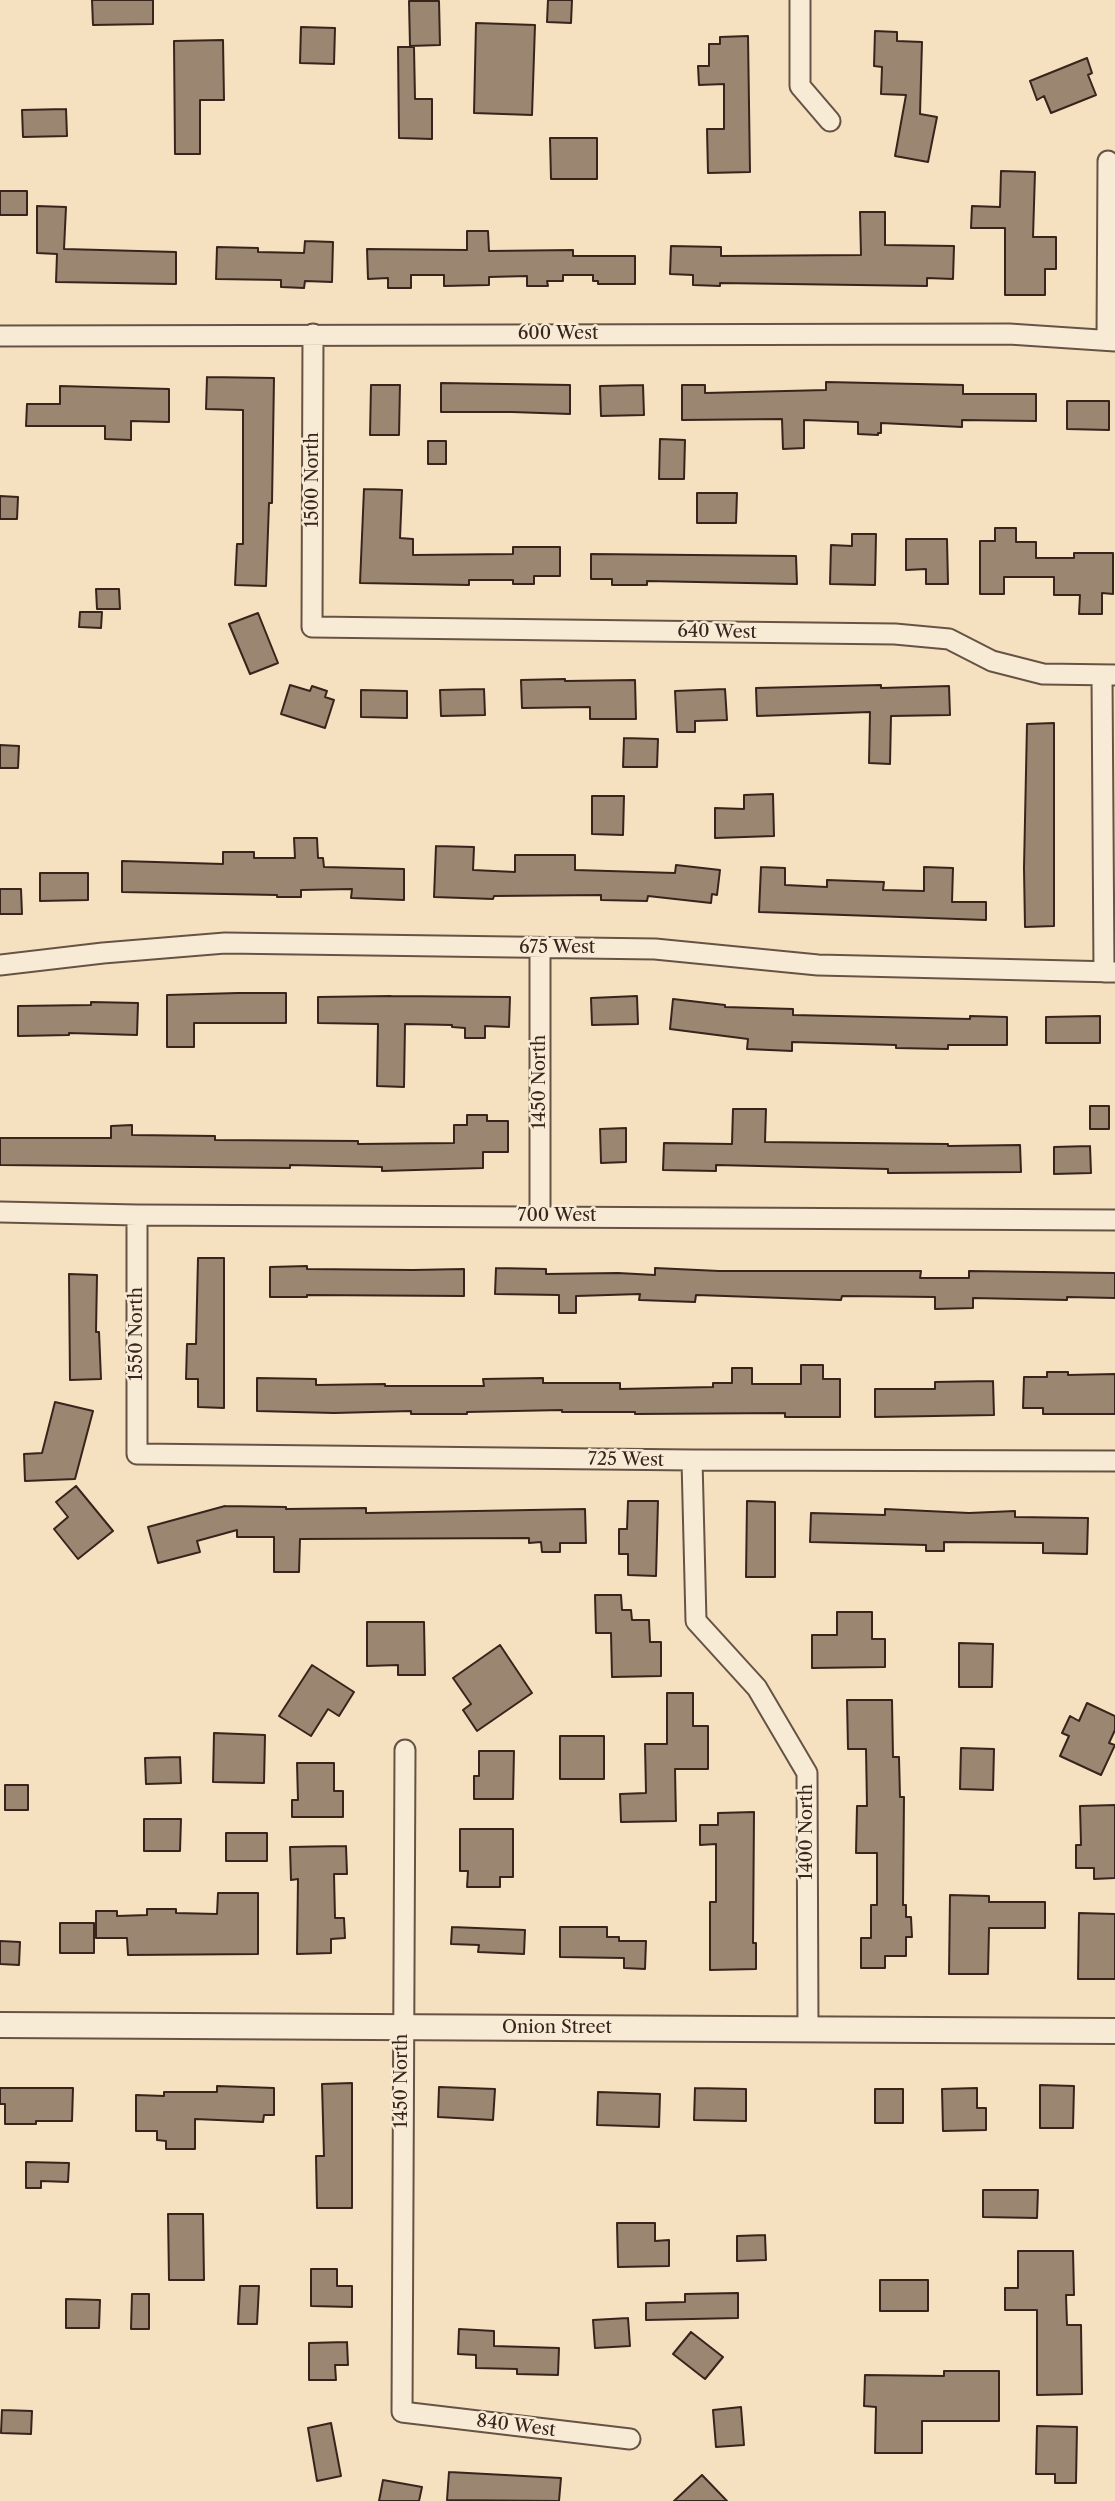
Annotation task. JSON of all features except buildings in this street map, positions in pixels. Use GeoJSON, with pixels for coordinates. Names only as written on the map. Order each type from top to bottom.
{"type":"FeatureCollection","features":[{"type":"Feature","properties":{"kind":"street"},"geometry":{"type":"LineString","coordinates":[[800,0],[800,86],[830,121]]}},
{"type":"Feature","properties":{"kind":"street"},"geometry":{"type":"LineString","coordinates":[[1108,161],[1111,340]]}},
{"type":"Feature","properties":{"kind":"street","name":"1500 North"},"geometry":{"type":"LineString","coordinates":[[313,334],[313,627]]}},
{"type":"Feature","properties":{"kind":"street","name":"600 West"},"geometry":{"type":"LineString","coordinates":[[0,335],[1009,334],[1111,340]]}},
{"type":"Feature","properties":{"kind":"street","name":"640 West"},"geometry":{"type":"LineString","coordinates":[[313,627],[895,634],[949,639],[992,661],[1043,674],[1108,675]]}},
{"type":"Feature","properties":{"kind":"street"},"geometry":{"type":"LineString","coordinates":[[1108,675],[1109,972]]}},
{"type":"Feature","properties":{"kind":"street","name":"675 West"},"geometry":{"type":"LineString","coordinates":[[0,965],[225,943],[655,948],[818,965],[1109,972]]}},
{"type":"Feature","properties":{"kind":"street","name":"1450 North"},"geometry":{"type":"LineString","coordinates":[[540,948],[540,1215]]}},
{"type":"Feature","properties":{"kind":"street","name":"700 West"},"geometry":{"type":"LineString","coordinates":[[0,1212],[1115,1220]]}},
{"type":"Feature","properties":{"kind":"street","name":"1550 North"},"geometry":{"type":"LineString","coordinates":[[137,1214],[137,1454]]}},
{"type":"Feature","properties":{"kind":"street","name":"725 West"},"geometry":{"type":"LineString","coordinates":[[137,1454],[1115,1461]]}},
{"type":"Feature","properties":{"kind":"street","name":"1400 North"},"geometry":{"type":"LineString","coordinates":[[692,1460],[696,1621],[757,1688],[807,1773],[808,2030]]}},
{"type":"Feature","properties":{"kind":"street","name":"1450 North"},"geometry":{"type":"LineString","coordinates":[[402,2412],[405,1750]]}},
{"type":"Feature","properties":{"kind":"street","name":"Onion Street"},"geometry":{"type":"LineString","coordinates":[[0,2025],[1115,2031]]}},
{"type":"Feature","properties":{"kind":"street","name":"840 West"},"geometry":{"type":"LineString","coordinates":[[402,2412],[630,2440]]}}]}
